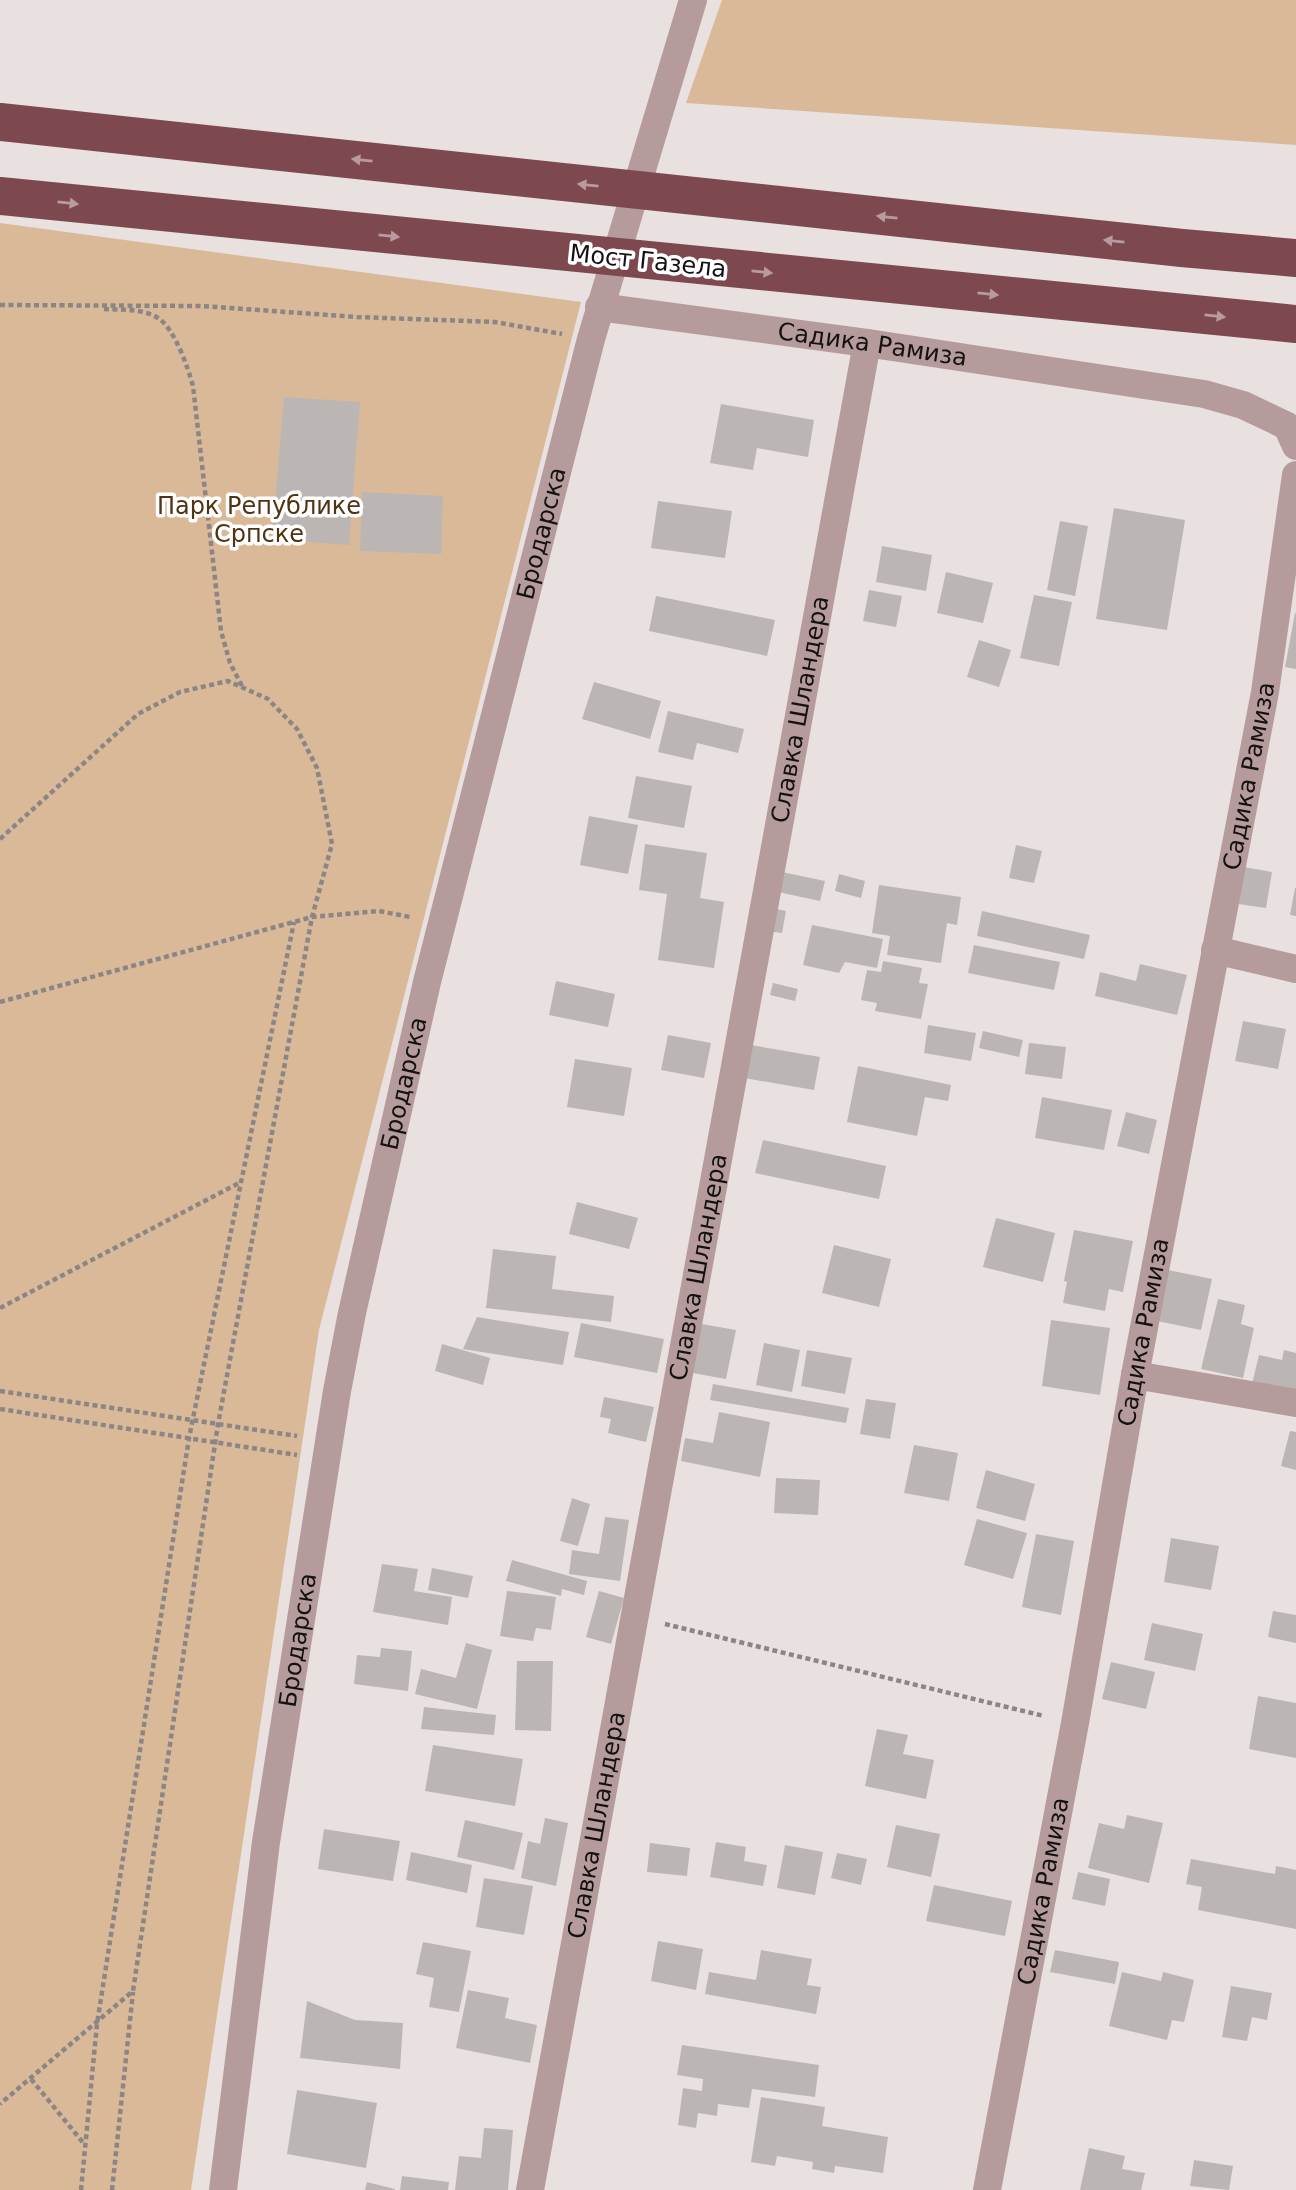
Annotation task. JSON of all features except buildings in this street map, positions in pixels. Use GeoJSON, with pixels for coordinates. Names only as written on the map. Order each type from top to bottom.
{"type":"FeatureCollection","features":[{"type":"Feature","properties":{"kind":"highway"},"geometry":{"type":"LineString","coordinates":[[0,122],[1296,258]]}},
{"type":"Feature","properties":{"kind":"highway","name":"Мост Газела"},"geometry":{"type":"LineString","coordinates":[[0,196],[1296,324]]}},
{"type":"Feature","properties":{"kind":"highway"},"geometry":{"type":"LineString","coordinates":[[1182,248],[1296,232]]}},
{"type":"Feature","properties":{"kind":"street","name":"Бродарска"},"geometry":{"type":"LineString","coordinates":[[223,2190],[266,1842],[352,1313],[401,1091],[599,307],[693,0]]}},
{"type":"Feature","properties":{"kind":"street","name":"Садика Рамиза"},"geometry":{"type":"LineString","coordinates":[[599,307],[867,343],[1204,394],[1243,405],[1287,426],[1296,446]]}},
{"type":"Feature","properties":{"kind":"street","name":"Славка Шландера"},"geometry":{"type":"LineString","coordinates":[[530,2190],[867,343]]}},
{"type":"Feature","properties":{"kind":"street","name":"Садика Рамиза"},"geometry":{"type":"LineString","coordinates":[[986,2190],[1076,1723],[1135,1375],[1265,692],[1296,475]]}},
{"type":"Feature","properties":{"kind":"street"},"geometry":{"type":"LineString","coordinates":[[1215,950],[1296,969]]}},
{"type":"Feature","properties":{"kind":"street"},"geometry":{"type":"LineString","coordinates":[[1135,1375],[1296,1403]]}},
{"type":"Feature","properties":{"kind":"path"},"geometry":{"type":"LineString","coordinates":[[0,305],[202,306],[357,317],[495,322],[591,339]]}},
{"type":"Feature","properties":{"kind":"path"},"geometry":{"type":"LineString","coordinates":[[46,305],[137,310],[148,314],[159,319],[185,358],[193,386],[221,631],[230,663],[242,687]]}},
{"type":"Feature","properties":{"kind":"path"},"geometry":{"type":"LineString","coordinates":[[0,839],[138,714],[180,692],[228,681],[268,699],[297,729],[317,768],[332,844],[312,917],[215,1442],[133,1992],[112,2190]]}},
{"type":"Feature","properties":{"kind":"path"},"geometry":{"type":"LineString","coordinates":[[0,1002],[312,917],[379,911],[442,925]]}},
{"type":"Feature","properties":{"kind":"path"},"geometry":{"type":"LineString","coordinates":[[81,2190],[97,2024],[189,1438],[294,922]]}},
{"type":"Feature","properties":{"kind":"path"},"geometry":{"type":"LineString","coordinates":[[0,1308],[242,1181]]}},
{"type":"Feature","properties":{"kind":"path"},"geometry":{"type":"LineString","coordinates":[[0,1391],[218,1424],[328,1451]]}},
{"type":"Feature","properties":{"kind":"path"},"geometry":{"type":"LineString","coordinates":[[0,1409],[215,1442],[328,1451]]}},
{"type":"Feature","properties":{"kind":"path"},"geometry":{"type":"LineString","coordinates":[[634,1616],[859,1673],[1076,1723]]}},
{"type":"Feature","properties":{"kind":"path"},"geometry":{"type":"LineString","coordinates":[[0,2104],[133,1992]]}},
{"type":"Feature","properties":{"kind":"path"},"geometry":{"type":"LineString","coordinates":[[31,2079],[85,2146]]}},
{"type":"Feature","properties":{"kind":"green space"},"geometry":{"type":"Polygon","coordinates":[[[722,0],[1296,0],[1296,145],[686,103],[722,0]]]}},
{"type":"Feature","properties":{"kind":"green space","name":"Парк Републике Српске"},"geometry":{"type":"Polygon","coordinates":[[[0,223],[581,302],[319,1330],[191,2190],[0,2190],[0,223]]]}}]}
